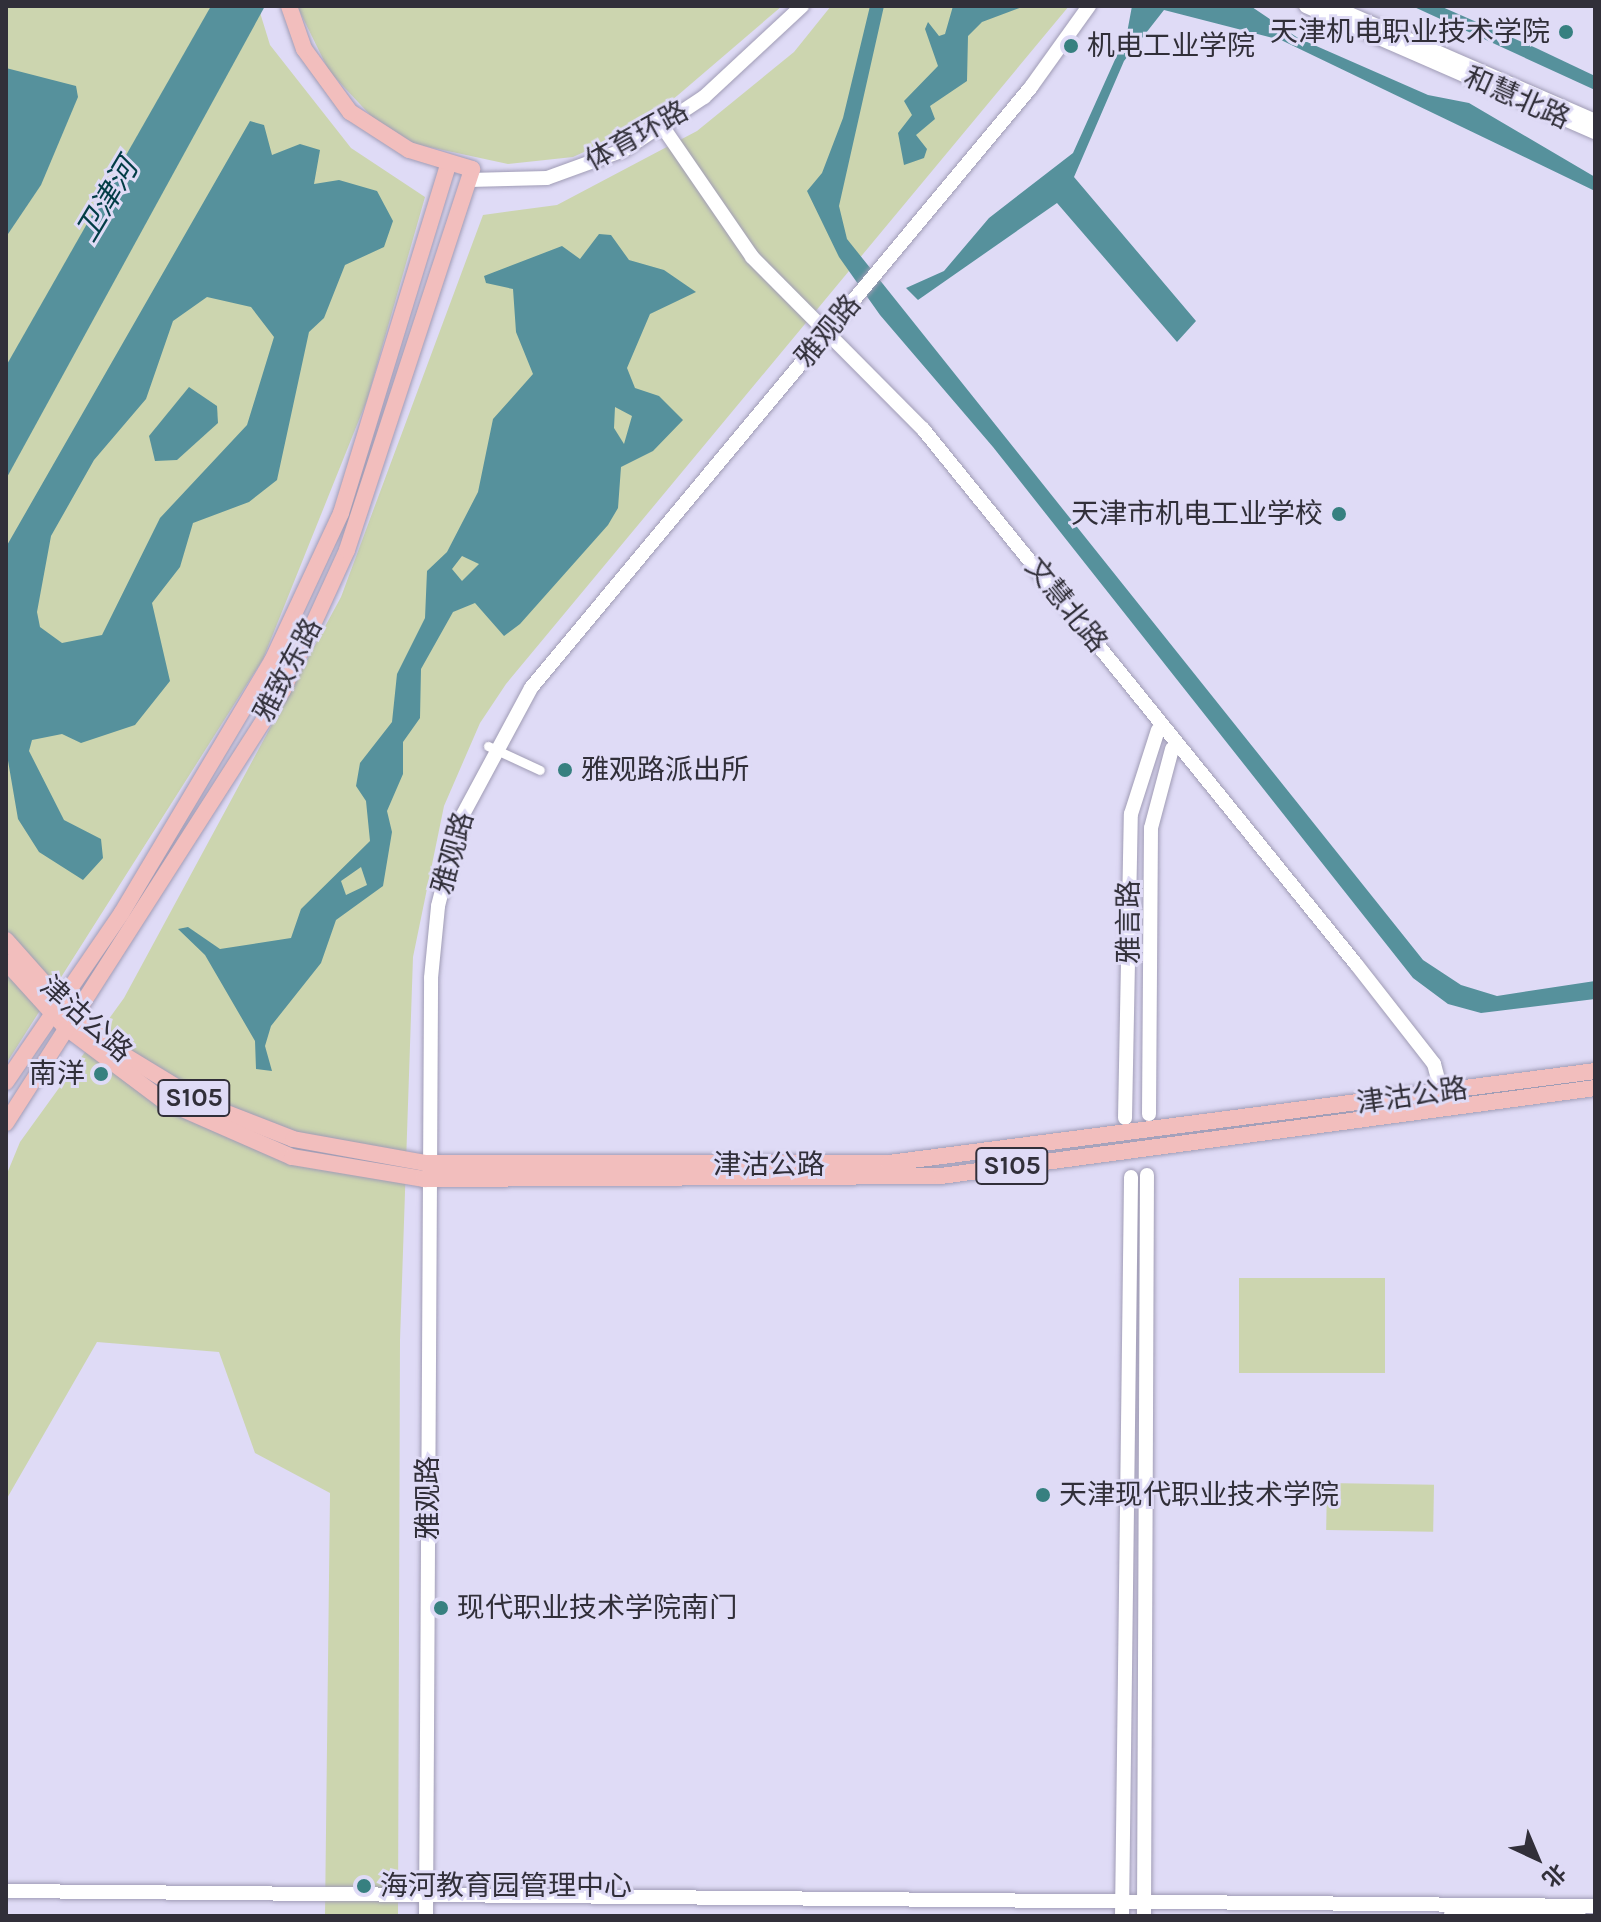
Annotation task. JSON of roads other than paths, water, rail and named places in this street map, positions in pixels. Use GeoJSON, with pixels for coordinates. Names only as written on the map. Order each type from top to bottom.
{"type":"FeatureCollection","features":[{"type":"Feature","properties":{"kind":"main road","name":"体育环路"},"geometry":{"type":"LineString","coordinates":[[277,6],[300,60],[331,104],[390,150],[446,170],[470,174],[566,173],[656,126],[802,6]]}},
{"type":"Feature","properties":{"kind":"main road","name":"体育环路"},"geometry":{"type":"LineString","coordinates":[[289,6],[316,69],[350,112],[446,170]]}},
{"type":"Feature","properties":{"kind":"main road","name":"体育环路"},"geometry":{"type":"LineString","coordinates":[[656,126],[791,6]]}},
{"type":"Feature","properties":{"kind":"main road","name":"雅观路"},"geometry":{"type":"LineString","coordinates":[[883,261],[1083,6]]}},
{"type":"Feature","properties":{"kind":"main road","name":"雅观路"},"geometry":{"type":"LineString","coordinates":[[420,1900],[427,1171],[435,925],[460,820],[491,747],[549,665],[1089,6]]}},
{"type":"Feature","properties":{"kind":"main road","name":"和慧北路"},"geometry":{"type":"LineString","coordinates":[[1306,6],[1595,132]]}},
{"type":"Feature","properties":{"kind":"main road","name":"和慧北路"},"geometry":{"type":"LineString","coordinates":[[1331,6],[1595,121]]}},
{"type":"Feature","properties":{"kind":"main road","name":"文慧北路"},"geometry":{"type":"LineString","coordinates":[[656,126],[744,259],[906,409],[1366,977],[1434,1064],[1441,1110]]}},
{"type":"Feature","properties":{"kind":"main road","name":"雅致东路"},"geometry":{"type":"LineString","coordinates":[[6,1082],[204,780],[272,661],[341,513],[446,170]]}},
{"type":"Feature","properties":{"kind":"main road","name":"雅致东路"},"geometry":{"type":"LineString","coordinates":[[6,1123],[69,1020],[283,690],[347,550],[470,174]]}},
{"type":"Feature","properties":{"kind":"main road","name":"文慧北路"},"geometry":{"type":"LineString","coordinates":[[822,333],[894,408],[1158,730],[1425,1063],[1440,1092]]}},
{"type":"Feature","properties":{"kind":"main road","name":"雅言路"},"geometry":{"type":"LineString","coordinates":[[1125,1118],[1131,814],[1158,730]]}},
{"type":"Feature","properties":{"kind":"main road","name":"雅言路"},"geometry":{"type":"LineString","coordinates":[[1149,1114],[1151,828],[1172,749]]}},
{"type":"Feature","properties":{"kind":"main road","name":"津沽公路"},"geometry":{"type":"LineString","coordinates":[[6,940],[56,1008]]}},
{"type":"Feature","properties":{"kind":"main road","name":"津沽公路"},"geometry":{"type":"LineString","coordinates":[[6,962],[164,1101],[258,1145],[339,1168],[941,1176],[1595,1088]]}},
{"type":"Feature","properties":{"kind":"main road","name":"津沽公路"},"geometry":{"type":"LineString","coordinates":[[427,1171],[889,1163],[1595,1071]]}},
{"type":"Feature","properties":{"kind":"main road"},"geometry":{"type":"LineString","coordinates":[[1144,1909],[1147,1175]]}},
{"type":"Feature","properties":{"kind":"main road"},"geometry":{"type":"LineString","coordinates":[[1122,1909],[1123,1467],[1126,1252],[1131,1177]]}},
{"type":"Feature","properties":{"kind":"main road"},"geometry":{"type":"LineString","coordinates":[[6,1891],[1122,1909],[1595,1906]]}},
{"type":"Feature","properties":{"kind":"main road"},"geometry":{"type":"LineString","coordinates":[[6,1899],[420,1900]]}},
{"type":"Feature","properties":{"kind":"main road"},"geometry":{"type":"LineString","coordinates":[[1144,1909],[1579,1916]]}},
{"type":"Feature","properties":{"kind":"street"},"geometry":{"type":"LineString","coordinates":[[491,747],[540,770]]}},
{"type":"Feature","properties":{"kind":"street"},"geometry":{"type":"LineString","coordinates":[[1126,1252],[1148,1250]]}},
{"type":"Feature","properties":{"kind":"street"},"geometry":{"type":"LineString","coordinates":[[1123,1467],[1148,1468]]}},
{"type":"Feature","properties":{"kind":"street"},"geometry":{"type":"LineString","coordinates":[[1121,1686],[1146,1688]]}},
{"type":"Feature","properties":{"kind":"street"},"geometry":{"type":"LineString","coordinates":[[1122,1842],[1145,1843]]}},
{"type":"Feature","properties":{"kind":"water","name":"卫津河"},"geometry":{"type":"Polygon","coordinates":[[[211,6],[265,6],[6,479],[6,366],[211,6]]]}},
{"type":"Feature","properties":{"kind":"water"},"geometry":{"type":"Polygon","coordinates":[[[870,6],[884,6],[839,206],[847,239],[1423,960],[1461,985],[1497,996],[1595,981],[1595,999],[1481,1013],[1448,1004],[1413,978],[993,447],[880,315],[839,257],[807,191],[822,173],[843,118],[870,6]]]}},
{"type":"Feature","properties":{"kind":"water"},"geometry":{"type":"Polygon","coordinates":[[[953,6],[1025,6],[982,22],[968,36],[967,81],[930,106],[935,119],[916,135],[927,149],[924,158],[904,165],[898,133],[912,115],[904,101],[938,66],[925,29],[928,22],[939,36],[945,34],[953,6]]]}},
{"type":"Feature","properties":{"kind":"water"},"geometry":{"type":"Polygon","coordinates":[[[1132,6],[1252,7],[1298,38],[1428,95],[1469,103],[1595,177],[1595,191],[1281,40],[1164,10],[1124,61],[1074,177],[1196,321],[1177,342],[1057,203],[918,300],[906,288],[944,271],[989,218],[1073,153],[1127,33],[1132,6]]]}},
{"type":"Feature","properties":{"kind":"water"},"geometry":{"type":"Polygon","coordinates":[[[1412,6],[1440,6],[1536,48],[1595,76],[1595,90],[1412,6]]]}},
{"type":"Feature","properties":{"kind":"water"},"geometry":{"type":"Polygon","coordinates":[[[6,68],[76,86],[78,97],[41,185],[6,237],[6,68]]]}},
{"type":"Feature","properties":{"kind":"water"},"geometry":{"type":"Polygon","coordinates":[[[250,121],[264,125],[272,155],[300,144],[320,150],[314,184],[339,180],[377,191],[393,221],[384,247],[345,265],[324,318],[309,332],[277,480],[249,502],[193,523],[180,567],[152,603],[170,681],[135,725],[81,743],[62,734],[32,740],[29,751],[64,820],[101,839],[103,858],[83,880],[39,852],[18,819],[6,749],[6,547],[250,121]],[[207,297],[173,321],[146,399],[94,460],[51,536],[37,612],[40,627],[62,643],[102,635],[160,518],[247,425],[274,337],[251,307],[207,297]]]}},
{"type":"Feature","properties":{"kind":"water"},"geometry":{"type":"Polygon","coordinates":[[[599,234],[611,235],[629,260],[664,270],[696,292],[650,314],[627,368],[635,388],[659,396],[683,420],[653,451],[621,467],[618,508],[608,525],[520,624],[504,636],[475,603],[453,612],[421,669],[420,718],[403,742],[403,774],[387,811],[392,832],[383,886],[336,920],[321,963],[271,1026],[265,1046],[272,1071],[256,1069],[255,1041],[205,955],[178,929],[188,927],[220,949],[291,938],[301,909],[370,841],[366,801],[356,786],[360,763],[392,722],[397,674],[425,618],[427,571],[447,552],[478,492],[493,419],[533,374],[516,332],[513,289],[486,283],[484,276],[562,246],[580,259],[599,234]],[[615,407],[614,428],[624,444],[632,416],[615,407]],[[462,556],[452,569],[462,581],[479,564],[462,556]],[[361,867],[341,881],[346,895],[367,885],[361,867]]]}},
{"type":"Feature","properties":{"kind":"water"},"geometry":{"type":"Polygon","coordinates":[[[189,387],[217,406],[218,423],[177,460],[155,461],[149,436],[189,387]]]}},
{"type":"Feature","properties":{"kind":"place","name":"天津机电职业技术学院"},"geometry":{"type":"Point","coordinates":[1566,32]}},
{"type":"Feature","properties":{"kind":"place","name":"机电工业学院"},"geometry":{"type":"Point","coordinates":[1071,46]}},
{"type":"Feature","properties":{"kind":"place","name":"天津市机电工业学校"},"geometry":{"type":"Point","coordinates":[1339,514]}},
{"type":"Feature","properties":{"kind":"place","name":"雅观路派出所"},"geometry":{"type":"Point","coordinates":[565,770]}},
{"type":"Feature","properties":{"kind":"place","name":"南洋"},"geometry":{"type":"Point","coordinates":[101,1074]}},
{"type":"Feature","properties":{"kind":"place","name":"天津现代职业技术学院"},"geometry":{"type":"Point","coordinates":[1043,1495]}},
{"type":"Feature","properties":{"kind":"place","name":"现代职业技术学院南门"},"geometry":{"type":"Point","coordinates":[441,1608]}},
{"type":"Feature","properties":{"kind":"place","name":"海河教育园管理中心"},"geometry":{"type":"Point","coordinates":[364,1886]}}]}
